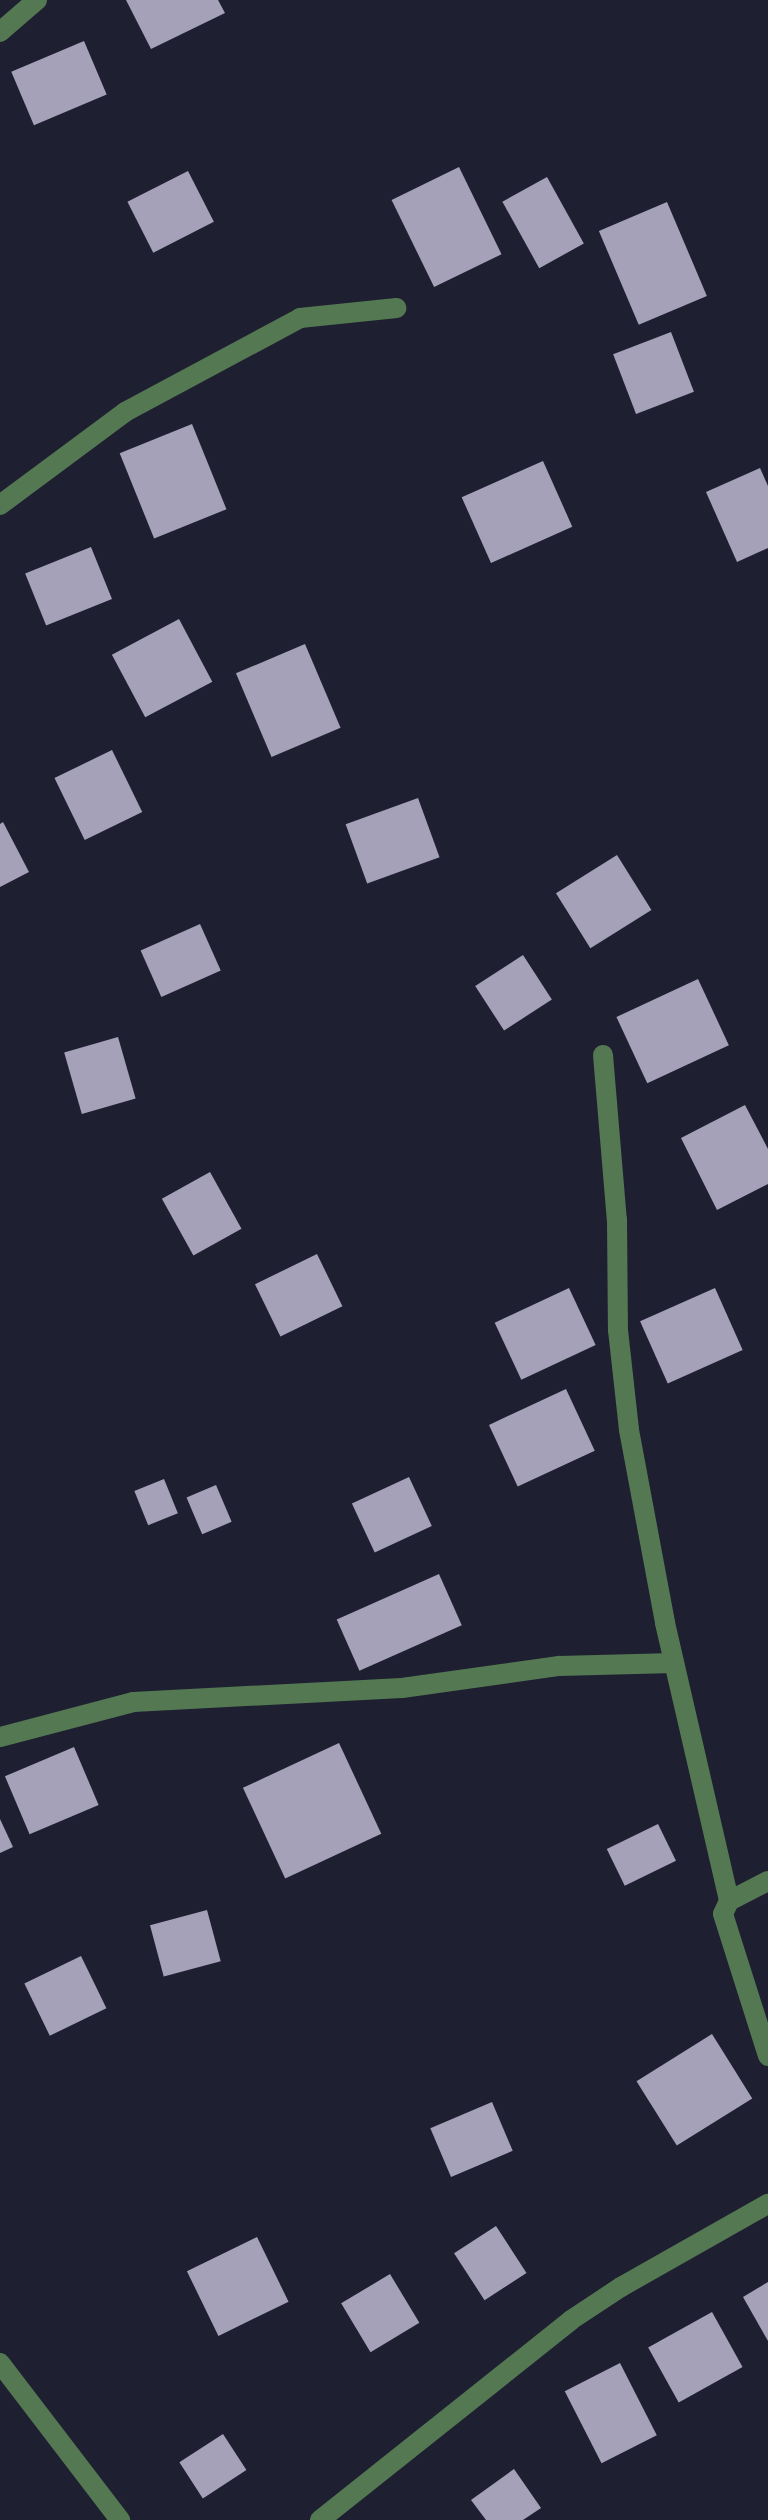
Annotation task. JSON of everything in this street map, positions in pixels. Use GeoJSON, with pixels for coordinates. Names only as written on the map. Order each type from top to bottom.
{"type":"FeatureCollection","features":[{"type":"Feature","properties":{"kind":"street"},"geometry":{"type":"LineString","coordinates":[[0,32],[37,0]]}},
{"type":"Feature","properties":{"kind":"street"},"geometry":{"type":"LineString","coordinates":[[0,505],[125,412],[300,318],[396,308]]}},
{"type":"Feature","properties":{"kind":"street"},"geometry":{"type":"LineString","coordinates":[[603,1055],[617,1220],[621,1358],[629,1430],[674,1663],[729,1901],[723,1914],[768,2056]]}},
{"type":"Feature","properties":{"kind":"street"},"geometry":{"type":"LineString","coordinates":[[0,1737],[133,1702],[402,1688],[559,1666],[674,1663]]}},
{"type":"Feature","properties":{"kind":"street"},"geometry":{"type":"LineString","coordinates":[[729,1901],[768,1881]]}},
{"type":"Feature","properties":{"kind":"street"},"geometry":{"type":"LineString","coordinates":[[320,2520],[571,2320],[621,2287],[768,2204]]}},
{"type":"Feature","properties":{"kind":"street"},"geometry":{"type":"LineString","coordinates":[[0,2363],[120,2520]]}},
{"type":"Feature","properties":{"kind":"building"},"geometry":{"type":"Polygon","coordinates":[[[126,0],[218,0],[225,13],[151,49],[126,0]]]}},
{"type":"Feature","properties":{"kind":"building"},"geometry":{"type":"Polygon","coordinates":[[[84,41],[107,94],[34,125],[11,72],[84,41]]]}},
{"type":"Feature","properties":{"kind":"building"},"geometry":{"type":"Polygon","coordinates":[[[459,167],[502,254],[434,287],[392,200],[459,167]]]}},
{"type":"Feature","properties":{"kind":"building"},"geometry":{"type":"Polygon","coordinates":[[[188,171],[214,222],[153,253],[127,202],[188,171]]]}},
{"type":"Feature","properties":{"kind":"building"},"geometry":{"type":"Polygon","coordinates":[[[547,177],[584,243],[539,268],[502,202],[547,177]]]}},
{"type":"Feature","properties":{"kind":"building"},"geometry":{"type":"Polygon","coordinates":[[[667,202],[707,296],[639,325],[599,231],[667,202]]]}},
{"type":"Feature","properties":{"kind":"building"},"geometry":{"type":"Polygon","coordinates":[[[671,332],[694,392],[636,414],[613,354],[671,332]]]}},
{"type":"Feature","properties":{"kind":"building"},"geometry":{"type":"Polygon","coordinates":[[[192,424],[226,509],[154,539],[120,453],[192,424]]]}},
{"type":"Feature","properties":{"kind":"building"},"geometry":{"type":"Polygon","coordinates":[[[543,461],[572,527],[491,563],[462,497],[543,461]]]}},
{"type":"Feature","properties":{"kind":"building"},"geometry":{"type":"Polygon","coordinates":[[[760,468],[768,486],[768,548],[737,562],[706,492],[760,468]]]}},
{"type":"Feature","properties":{"kind":"building"},"geometry":{"type":"Polygon","coordinates":[[[91,547],[112,599],[46,626],[25,574],[91,547]]]}},
{"type":"Feature","properties":{"kind":"building"},"geometry":{"type":"Polygon","coordinates":[[[179,619],[212,682],[145,717],[112,655],[179,619]]]}},
{"type":"Feature","properties":{"kind":"building"},"geometry":{"type":"Polygon","coordinates":[[[305,644],[341,728],[272,757],[236,673],[305,644]]]}},
{"type":"Feature","properties":{"kind":"building"},"geometry":{"type":"Polygon","coordinates":[[[112,750],[142,812],[85,840],[54,778],[112,750]]]}},
{"type":"Feature","properties":{"kind":"building"},"geometry":{"type":"Polygon","coordinates":[[[418,798],[440,857],[367,884],[346,824],[418,798]]]}},
{"type":"Feature","properties":{"kind":"building"},"geometry":{"type":"Polygon","coordinates":[[[3,822],[29,872],[0,887],[0,824],[3,822]]]}},
{"type":"Feature","properties":{"kind":"building"},"geometry":{"type":"Polygon","coordinates":[[[617,855],[651,910],[590,948],[556,893],[617,855]]]}},
{"type":"Feature","properties":{"kind":"building"},"geometry":{"type":"Polygon","coordinates":[[[200,924],[221,971],[161,997],[141,950],[200,924]]]}},
{"type":"Feature","properties":{"kind":"building"},"geometry":{"type":"Polygon","coordinates":[[[523,955],[552,999],[504,1030],[475,986],[523,955]]]}},
{"type":"Feature","properties":{"kind":"building"},"geometry":{"type":"Polygon","coordinates":[[[698,979],[729,1045],[647,1083],[616,1017],[698,979]]]}},
{"type":"Feature","properties":{"kind":"building"},"geometry":{"type":"Polygon","coordinates":[[[118,1037],[136,1099],[82,1114],[64,1052],[118,1037]]]}},
{"type":"Feature","properties":{"kind":"building"},"geometry":{"type":"Polygon","coordinates":[[[745,1105],[768,1149],[768,1184],[717,1210],[681,1138],[745,1105]]]}},
{"type":"Feature","properties":{"kind":"building"},"geometry":{"type":"Polygon","coordinates":[[[210,1172],[242,1229],[193,1256],[162,1199],[210,1172]]]}},
{"type":"Feature","properties":{"kind":"building"},"geometry":{"type":"Polygon","coordinates":[[[317,1254],[342,1306],[280,1336],[255,1284],[317,1254]]]}},
{"type":"Feature","properties":{"kind":"building"},"geometry":{"type":"Polygon","coordinates":[[[569,1288],[596,1345],[521,1380],[495,1323],[569,1288]]]}},
{"type":"Feature","properties":{"kind":"building"},"geometry":{"type":"Polygon","coordinates":[[[715,1288],[743,1350],[668,1383],[640,1321],[715,1288]]]}},
{"type":"Feature","properties":{"kind":"building"},"geometry":{"type":"Polygon","coordinates":[[[566,1389],[595,1451],[518,1487],[489,1425],[566,1389]]]}},
{"type":"Feature","properties":{"kind":"building"},"geometry":{"type":"Polygon","coordinates":[[[409,1477],[432,1526],[375,1553],[352,1504],[409,1477]]]}},
{"type":"Feature","properties":{"kind":"building"},"geometry":{"type":"Polygon","coordinates":[[[164,1479],[178,1513],[148,1525],[134,1491],[164,1479]]]}},
{"type":"Feature","properties":{"kind":"building"},"geometry":{"type":"Polygon","coordinates":[[[216,1485],[232,1522],[202,1534],[187,1498],[216,1485]]]}},
{"type":"Feature","properties":{"kind":"building"},"geometry":{"type":"Polygon","coordinates":[[[439,1574],[462,1625],[359,1671],[337,1620],[439,1574]]]}},
{"type":"Feature","properties":{"kind":"building"},"geometry":{"type":"Polygon","coordinates":[[[339,1743],[381,1834],[285,1878],[243,1788],[339,1743]]]}},
{"type":"Feature","properties":{"kind":"building"},"geometry":{"type":"Polygon","coordinates":[[[74,1747],[99,1805],[30,1834],[5,1776],[74,1747]]]}},
{"type":"Feature","properties":{"kind":"building"},"geometry":{"type":"Polygon","coordinates":[[[0,1819],[13,1847],[0,1853],[0,1819]]]}},
{"type":"Feature","properties":{"kind":"building"},"geometry":{"type":"Polygon","coordinates":[[[658,1824],[676,1861],[625,1886],[607,1849],[658,1824]]]}},
{"type":"Feature","properties":{"kind":"building"},"geometry":{"type":"Polygon","coordinates":[[[207,1910],[221,1961],[164,1976],[150,1925],[207,1910]]]}},
{"type":"Feature","properties":{"kind":"building"},"geometry":{"type":"Polygon","coordinates":[[[81,1956],[106,2008],[50,2036],[24,1984],[81,1956]]]}},
{"type":"Feature","properties":{"kind":"building"},"geometry":{"type":"Polygon","coordinates":[[[712,2034],[752,2098],[677,2146],[637,2081],[712,2034]]]}},
{"type":"Feature","properties":{"kind":"building"},"geometry":{"type":"Polygon","coordinates":[[[492,2102],[513,2151],[451,2177],[430,2128],[492,2102]]]}},
{"type":"Feature","properties":{"kind":"building"},"geometry":{"type":"Polygon","coordinates":[[[496,2226],[526,2273],[485,2300],[454,2253],[496,2226]]]}},
{"type":"Feature","properties":{"kind":"building"},"geometry":{"type":"Polygon","coordinates":[[[257,2237],[289,2302],[218,2336],[187,2271],[257,2237]]]}},
{"type":"Feature","properties":{"kind":"building"},"geometry":{"type":"Polygon","coordinates":[[[390,2274],[419,2323],[370,2352],[341,2303],[390,2274]]]}},
{"type":"Feature","properties":{"kind":"building"},"geometry":{"type":"Polygon","coordinates":[[[768,2282],[768,2341],[743,2297],[768,2282]]]}},
{"type":"Feature","properties":{"kind":"building"},"geometry":{"type":"Polygon","coordinates":[[[712,2312],[743,2367],[679,2402],[648,2347],[712,2312]]]}},
{"type":"Feature","properties":{"kind":"building"},"geometry":{"type":"Polygon","coordinates":[[[620,2363],[657,2435],[602,2463],[565,2391],[620,2363]]]}},
{"type":"Feature","properties":{"kind":"building"},"geometry":{"type":"Polygon","coordinates":[[[223,2434],[246,2470],[203,2498],[179,2462],[223,2434]]]}},
{"type":"Feature","properties":{"kind":"building"},"geometry":{"type":"Polygon","coordinates":[[[514,2469],[541,2508],[523,2520],[486,2520],[471,2500],[514,2469]]]}}]}
